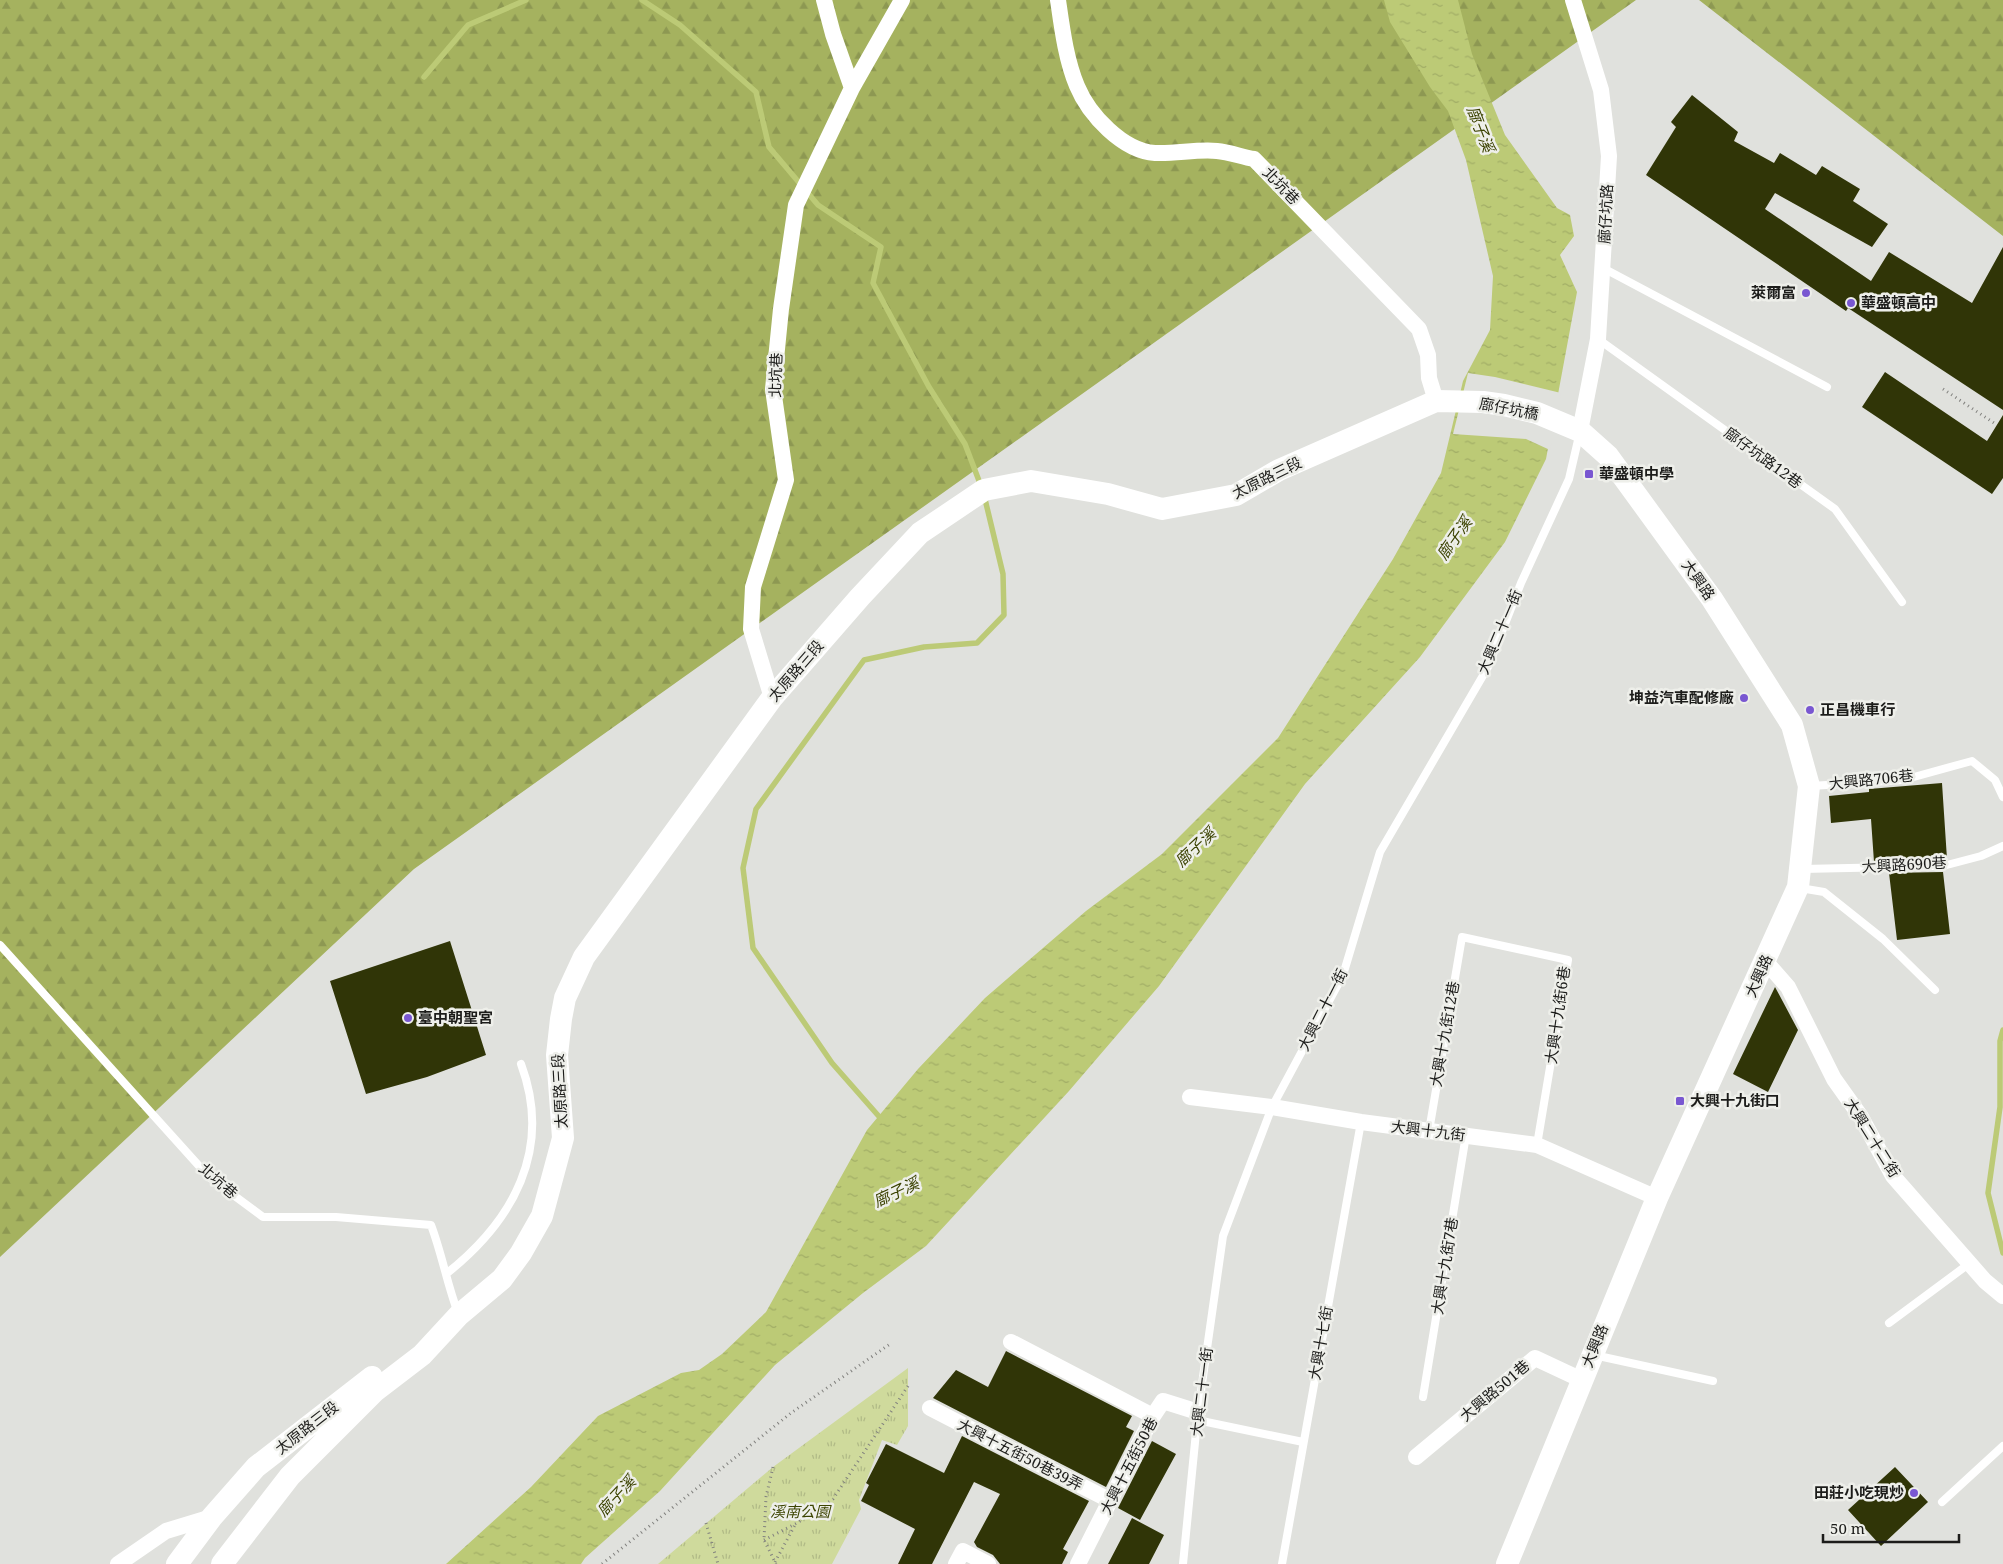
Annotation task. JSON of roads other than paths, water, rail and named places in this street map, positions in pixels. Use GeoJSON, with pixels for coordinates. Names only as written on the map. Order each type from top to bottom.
{"type":"FeatureCollection","features":[{"type":"Feature","properties":{"kind":"main road","name":"廍仔坑橋"},"geometry":{"type":"LineString","coordinates":[[1442,401],[1482,402],[1504,405],[1537,413],[1574,428]]}},
{"type":"Feature","properties":{"kind":"main road","name":"太原路三段"},"geometry":{"type":"LineString","coordinates":[[178,1564],[212,1517],[256,1467],[406,1350],[458,1315],[502,1279],[521,1253],[542,1216],[563,1138],[557,1055],[565,998],[574,978],[599,937],[772,698],[860,597],[920,533],[978,494],[1032,481],[1108,494],[1162,509],[1236,495],[1279,470],[1442,401]]}},
{"type":"Feature","properties":{"kind":"main road","name":"大興路"},"geometry":{"type":"LineString","coordinates":[[1507,1564],[1657,1198],[1766,962],[1800,878],[1809,786],[1792,725],[1712,599],[1608,456],[1574,428]]}},
{"type":"Feature","properties":{"kind":"main road","name":"太原路三段"},"geometry":{"type":"LineString","coordinates":[[222,1564],[290,1476],[375,1391],[422,1355],[458,1315]]}},
{"type":"Feature","properties":{"kind":"street"},"geometry":{"type":"LineString","coordinates":[[824,0],[833,34],[852,88]]}},
{"type":"Feature","properties":{"kind":"street","name":"北坑巷"},"geometry":{"type":"LineString","coordinates":[[772,698],[751,629],[753,587],[786,480],[773,388],[781,309],[796,205],[852,88],[902,0]]}},
{"type":"Feature","properties":{"kind":"street","name":"北坑巷"},"geometry":{"type":"LineString","coordinates":[[1058,0],[1062,30],[1077,86],[1095,115],[1110,132],[1130,145],[1153,153],[1216,151],[1254,159],[1419,329],[1428,355],[1429,378],[1442,401]]}},
{"type":"Feature","properties":{"kind":"street","name":"廍仔坑路"},"geometry":{"type":"LineString","coordinates":[[1573,0],[1601,90],[1609,156],[1598,339],[1574,428]]}},
{"type":"Feature","properties":{"kind":"street","name":"大興二十二街"},"geometry":{"type":"LineString","coordinates":[[1766,962],[1788,987],[1834,1079],[1861,1118],[1893,1176],[1985,1281],[2003,1296]]}},
{"type":"Feature","properties":{"kind":"street","name":"大興十九街"},"geometry":{"type":"LineString","coordinates":[[1190,1097],[1537,1145],[1657,1198]]}},
{"type":"Feature","properties":{"kind":"street"},"geometry":{"type":"LineString","coordinates":[[1011,1342],[1153,1416]]}},
{"type":"Feature","properties":{"kind":"street","name":"大興路501巷"},"geometry":{"type":"LineString","coordinates":[[1416,1457],[1535,1358],[1582,1380]]}},
{"type":"Feature","properties":{"kind":"street","name":"大興十五街50巷"},"geometry":{"type":"LineString","coordinates":[[1078,1564],[1153,1416],[1164,1401],[1198,1416]]}},
{"type":"Feature","properties":{"kind":"street","name":"大興十五街50巷39弄"},"geometry":{"type":"LineString","coordinates":[[930,1408],[1111,1501]]}},
{"type":"Feature","properties":{"kind":"street"},"geometry":{"type":"LineString","coordinates":[[118,1564],[166,1531],[212,1517]]}},
{"type":"Feature","properties":{"kind":"street"},"geometry":{"type":"LineString","coordinates":[[960,1558],[988,1564]]}},
{"type":"Feature","properties":{"kind":"lane"},"geometry":{"type":"LineString","coordinates":[[1603,268],[1827,386]]}},
{"type":"Feature","properties":{"kind":"lane","name":"廍仔坑路12巷"},"geometry":{"type":"LineString","coordinates":[[1598,339],[1835,510],[1902,602]]}},
{"type":"Feature","properties":{"kind":"lane","name":"大興二十一街"},"geometry":{"type":"LineString","coordinates":[[1183,1564],[1198,1416],[1223,1236],[1272,1107],[1343,975],[1380,852],[1488,667],[1521,583],[1569,480],[1574,428]]}},
{"type":"Feature","properties":{"kind":"lane","name":"大興路706巷"},"geometry":{"type":"LineString","coordinates":[[1809,786],[1902,780],[1972,761],[1995,780],[2003,797]]}},
{"type":"Feature","properties":{"kind":"lane","name":"大興路690巷"},"geometry":{"type":"LineString","coordinates":[[1800,878],[1943,866],[1981,856],[2003,846]]}},
{"type":"Feature","properties":{"kind":"lane"},"geometry":{"type":"LineString","coordinates":[[1800,878],[1824,892],[1883,939],[1935,990]]}},
{"type":"Feature","properties":{"kind":"lane","name":"大興十九街12巷"},"geometry":{"type":"LineString","coordinates":[[1429,1130],[1462,937]]}},
{"type":"Feature","properties":{"kind":"lane","name":"大興十九街6巷"},"geometry":{"type":"LineString","coordinates":[[1462,937],[1568,960],[1537,1145]]}},
{"type":"Feature","properties":{"kind":"lane","name":"北坑巷"},"geometry":{"type":"LineString","coordinates":[[0,945],[209,1177],[263,1217],[336,1217],[431,1225],[458,1315]]}},
{"type":"Feature","properties":{"kind":"lane"},"geometry":{"type":"LineString","coordinates":[[446,1274],[468,1256],[491,1231],[512,1200],[526,1172],[531,1144],[531,1113],[521,1064]]}},
{"type":"Feature","properties":{"kind":"lane","name":"大興十七街"},"geometry":{"type":"LineString","coordinates":[[1282,1564],[1361,1122]]}},
{"type":"Feature","properties":{"kind":"lane","name":"大興十九街7巷"},"geometry":{"type":"LineString","coordinates":[[1423,1396],[1466,1135]]}},
{"type":"Feature","properties":{"kind":"lane"},"geometry":{"type":"LineString","coordinates":[[1889,1323],[1970,1263]]}},
{"type":"Feature","properties":{"kind":"lane"},"geometry":{"type":"LineString","coordinates":[[1592,1355],[1713,1381]]}},
{"type":"Feature","properties":{"kind":"lane"},"geometry":{"type":"LineString","coordinates":[[1198,1416],[1303,1442]]}},
{"type":"Feature","properties":{"kind":"lane"},"geometry":{"type":"LineString","coordinates":[[1942,1502],[2003,1446]]}},
{"type":"Feature","properties":{"kind":"water","name":"廍子溪"},"geometry":{"type":"Polygon","coordinates":[[[1384,0],[1458,0],[1472,54],[1505,135],[1557,208],[1570,215],[1574,236],[1560,255],[1577,292],[1546,459],[1505,542],[1420,657],[1305,784],[1159,986],[1069,1091],[926,1246],[863,1293],[775,1365],[660,1491],[585,1558],[581,1564],[446,1564],[531,1487],[598,1416],[681,1373],[699,1370],[722,1354],[766,1312],[867,1130],[918,1069],[985,998],[1086,911],[1162,854],[1278,738],[1393,559],[1441,473],[1463,381],[1490,330],[1493,276],[1466,160],[1448,111],[1430,87],[1390,22],[1384,0]]]}},
{"type":"Feature","properties":{"kind":"waterway"},"geometry":{"type":"LineString","coordinates":[[424,77],[468,25],[526,0]]}},
{"type":"Feature","properties":{"kind":"waterway"},"geometry":{"type":"LineString","coordinates":[[642,0],[680,25],[756,92],[769,147],[818,205],[881,247],[873,283],[929,387],[965,444],[981,486]]}},
{"type":"Feature","properties":{"kind":"waterway"},"geometry":{"type":"LineString","coordinates":[[883,1121],[832,1063],[753,948],[743,868],[756,809],[864,660],[924,647],[977,643],[1004,615],[1003,574],[984,495]]}},
{"type":"Feature","properties":{"kind":"waterway"},"geometry":{"type":"LineString","coordinates":[[2003,1030],[2000,1041],[2000,1107],[1988,1193],[2003,1253]]}},
{"type":"Feature","properties":{"kind":"place","name":"萊爾富"},"geometry":{"type":"Point","coordinates":[1806,293]}},
{"type":"Feature","properties":{"kind":"place","name":"華盛頓高中"},"geometry":{"type":"Point","coordinates":[1851,303]}},
{"type":"Feature","properties":{"kind":"place","name":"華盛頓中學"},"geometry":{"type":"Point","coordinates":[1589,474]}},
{"type":"Feature","properties":{"kind":"place","name":"坤益汽車配修廠"},"geometry":{"type":"Point","coordinates":[1744,698]}},
{"type":"Feature","properties":{"kind":"place","name":"正昌機車行"},"geometry":{"type":"Point","coordinates":[1810,710]}},
{"type":"Feature","properties":{"kind":"place","name":"臺中朝聖宮"},"geometry":{"type":"Point","coordinates":[408,1018]}},
{"type":"Feature","properties":{"kind":"place","name":"大興十九街口"},"geometry":{"type":"Point","coordinates":[1680,1101]}},
{"type":"Feature","properties":{"kind":"place","name":"田莊小吃現炒"},"geometry":{"type":"Point","coordinates":[1914,1493]}},
{"type":"Feature","properties":{"kind":"park label","name":"溪南公園"},"geometry":{"type":"Point","coordinates":[800,1512]}}]}
